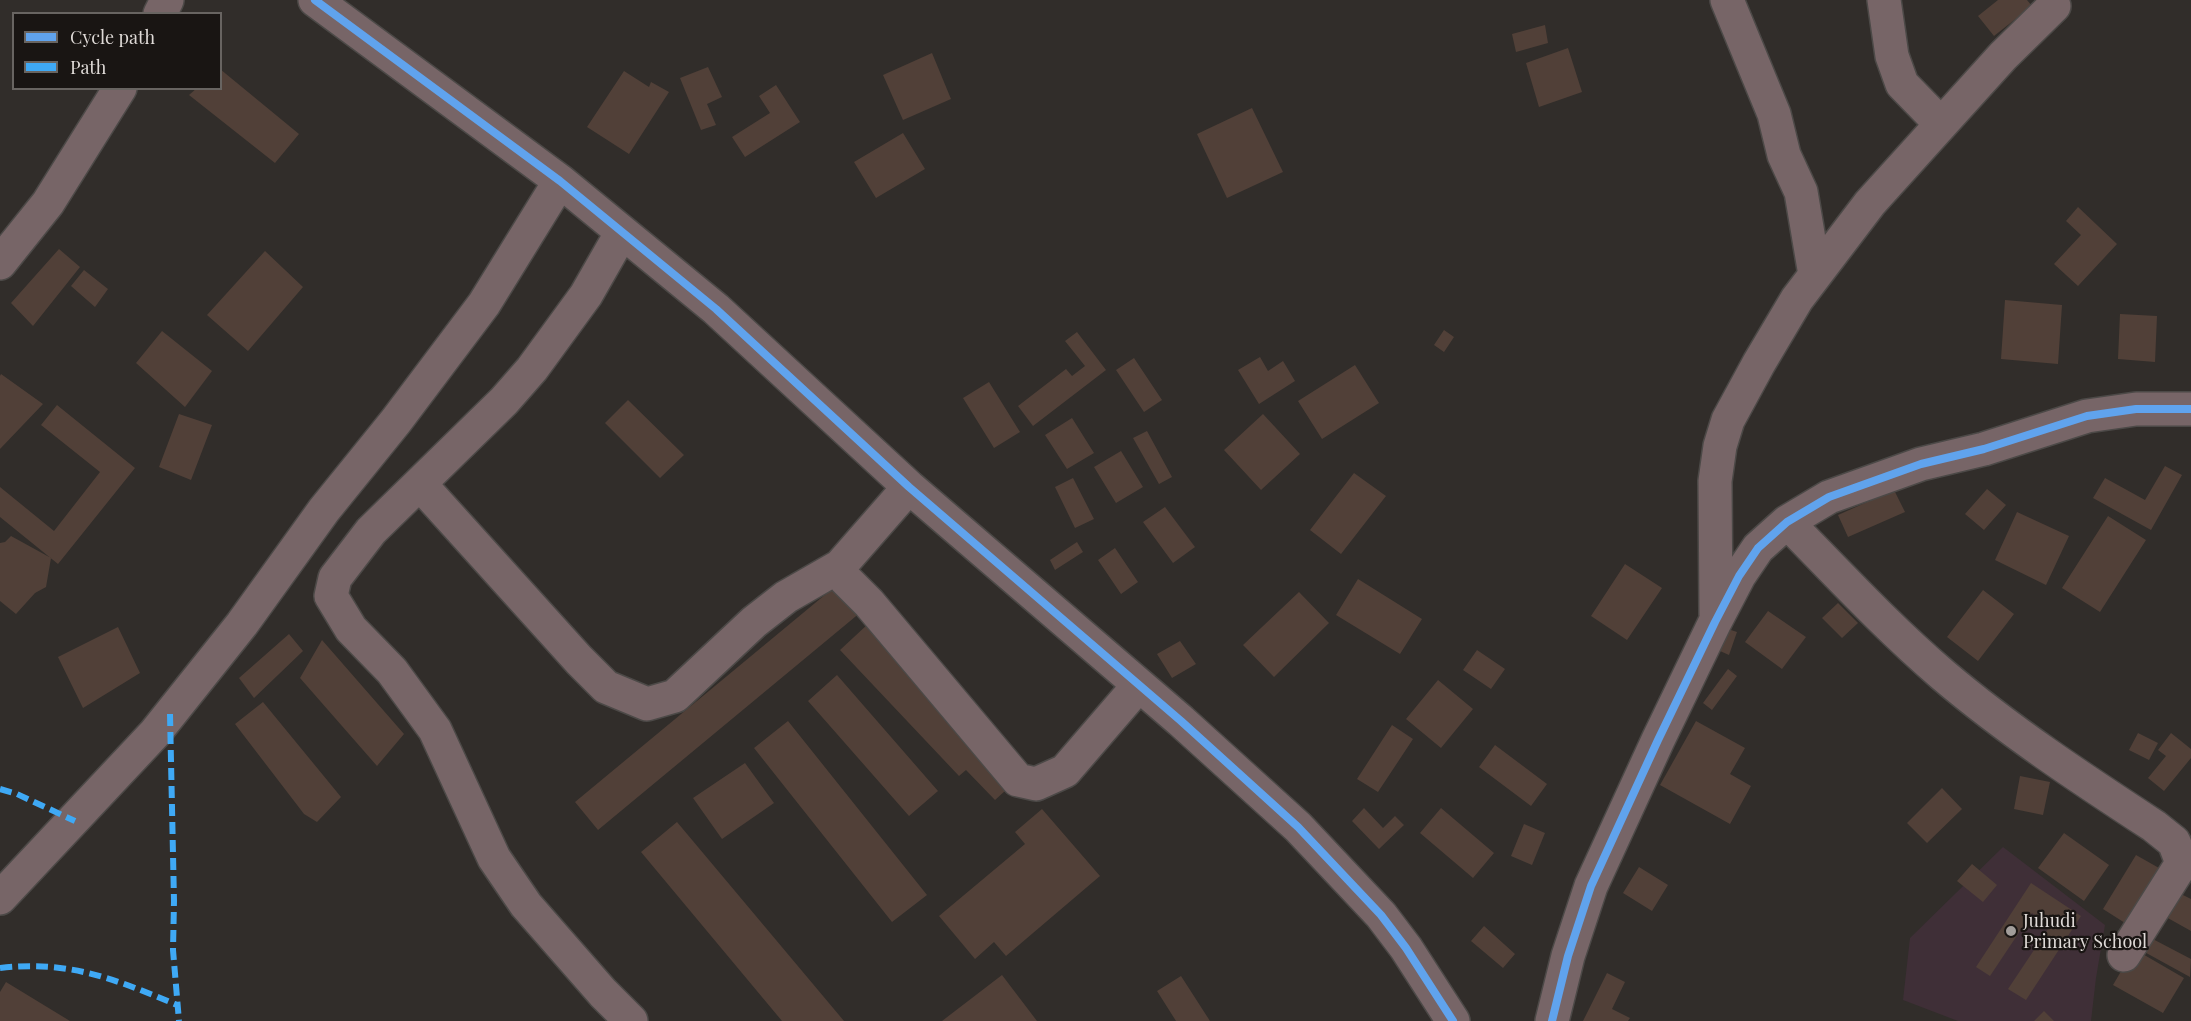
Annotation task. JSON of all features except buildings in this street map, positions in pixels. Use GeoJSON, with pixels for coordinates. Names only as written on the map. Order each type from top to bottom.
{"type":"FeatureCollection","features":[{"type":"Feature","properties":{"kind":"street"},"geometry":{"type":"LineString","coordinates":[[315,0],[560,181],[716,309],[909,486],[1139,685],[1298,827],[1375,908],[1406,948],[1453,1021]]}},
{"type":"Feature","properties":{"kind":"street"},"geometry":{"type":"LineString","coordinates":[[1727,0],[1774,114],[1784,154],[1801,192],[1815,275]]}},
{"type":"Feature","properties":{"kind":"street"},"geometry":{"type":"LineString","coordinates":[[1884,0],[1892,56],[1902,84],[1941,124]]}},
{"type":"Feature","properties":{"kind":"street"},"geometry":{"type":"LineString","coordinates":[[1715,622],[1717,583],[1715,489],[1720,446],[1728,420],[1759,363],[1815,275],[1870,203],[2002,56],[2054,6]]}},
{"type":"Feature","properties":{"kind":"street"},"geometry":{"type":"LineString","coordinates":[[0,262],[48,203],[119,90]]}},
{"type":"Feature","properties":{"kind":"street"},"geometry":{"type":"LineString","coordinates":[[0,898],[155,734],[242,624],[324,510],[396,421],[484,304],[560,181]]}},
{"type":"Feature","properties":{"kind":"street"},"geometry":{"type":"LineString","coordinates":[[621,232],[586,294],[532,369],[504,401],[371,531],[335,578],[331,596],[351,629],[392,671],[435,730],[494,858],[526,905],[595,984],[632,1021]]}},
{"type":"Feature","properties":{"kind":"street"},"geometry":{"type":"LineString","coordinates":[[1552,1021],[1568,957],[1591,886],[1715,622],[1739,576],[1758,548],[1787,522],[1829,497],[1884,476],[2087,416],[2136,409],[2191,409]]}},
{"type":"Feature","properties":{"kind":"street"},"geometry":{"type":"LineString","coordinates":[[420,484],[606,687],[647,704],[675,696],[754,622],[786,597],[840,566],[909,486]]}},
{"type":"Feature","properties":{"kind":"street"},"geometry":{"type":"LineString","coordinates":[[1787,522],[1839,576],[1942,675],[2014,730],[2174,842],[2182,863],[2124,955]]}},
{"type":"Feature","properties":{"kind":"street"},"geometry":{"type":"LineString","coordinates":[[840,566],[845,579],[869,603],[1018,780],[1036,784],[1065,771],[1139,685]]}},
{"type":"Feature","properties":{"kind":"shaded area","name":"Juhudi Primary School"},"geometry":{"type":"Polygon","coordinates":[[[2003,847],[2105,925],[2091,1021],[1958,1021],[1903,1000],[1910,938],[2003,847]]]}},
{"type":"Feature","properties":{"kind":"marked path"},"geometry":{"type":"LineString","coordinates":[[170,714],[173,950],[179,1021]]}},
{"type":"Feature","properties":{"kind":"marked path"},"geometry":{"type":"LineString","coordinates":[[0,789],[17,794],[75,821]]}},
{"type":"Feature","properties":{"kind":"marked path"},"geometry":{"type":"LineString","coordinates":[[0,968],[25,966],[70,969],[133,987],[177,1005]]}},
{"type":"Feature","properties":{"kind":"cycle path"},"geometry":{"type":"LineString","coordinates":[[315,0],[560,181],[716,309],[909,487],[1181,721],[1298,827],[1381,915],[1406,948],[1453,1021]]}},
{"type":"Feature","properties":{"kind":"cycle path"},"geometry":{"type":"LineString","coordinates":[[1552,1021],[1568,956],[1591,886],[1715,622],[1739,576],[1758,548],[1787,522],[1829,497],[1921,464],[1984,449],[2087,416],[2136,409],[2191,409]]}},
{"type":"Feature","properties":{"kind":"place","name":"Juhudi Primary School"},"geometry":{"type":"Point","coordinates":[2011,931]}}]}
